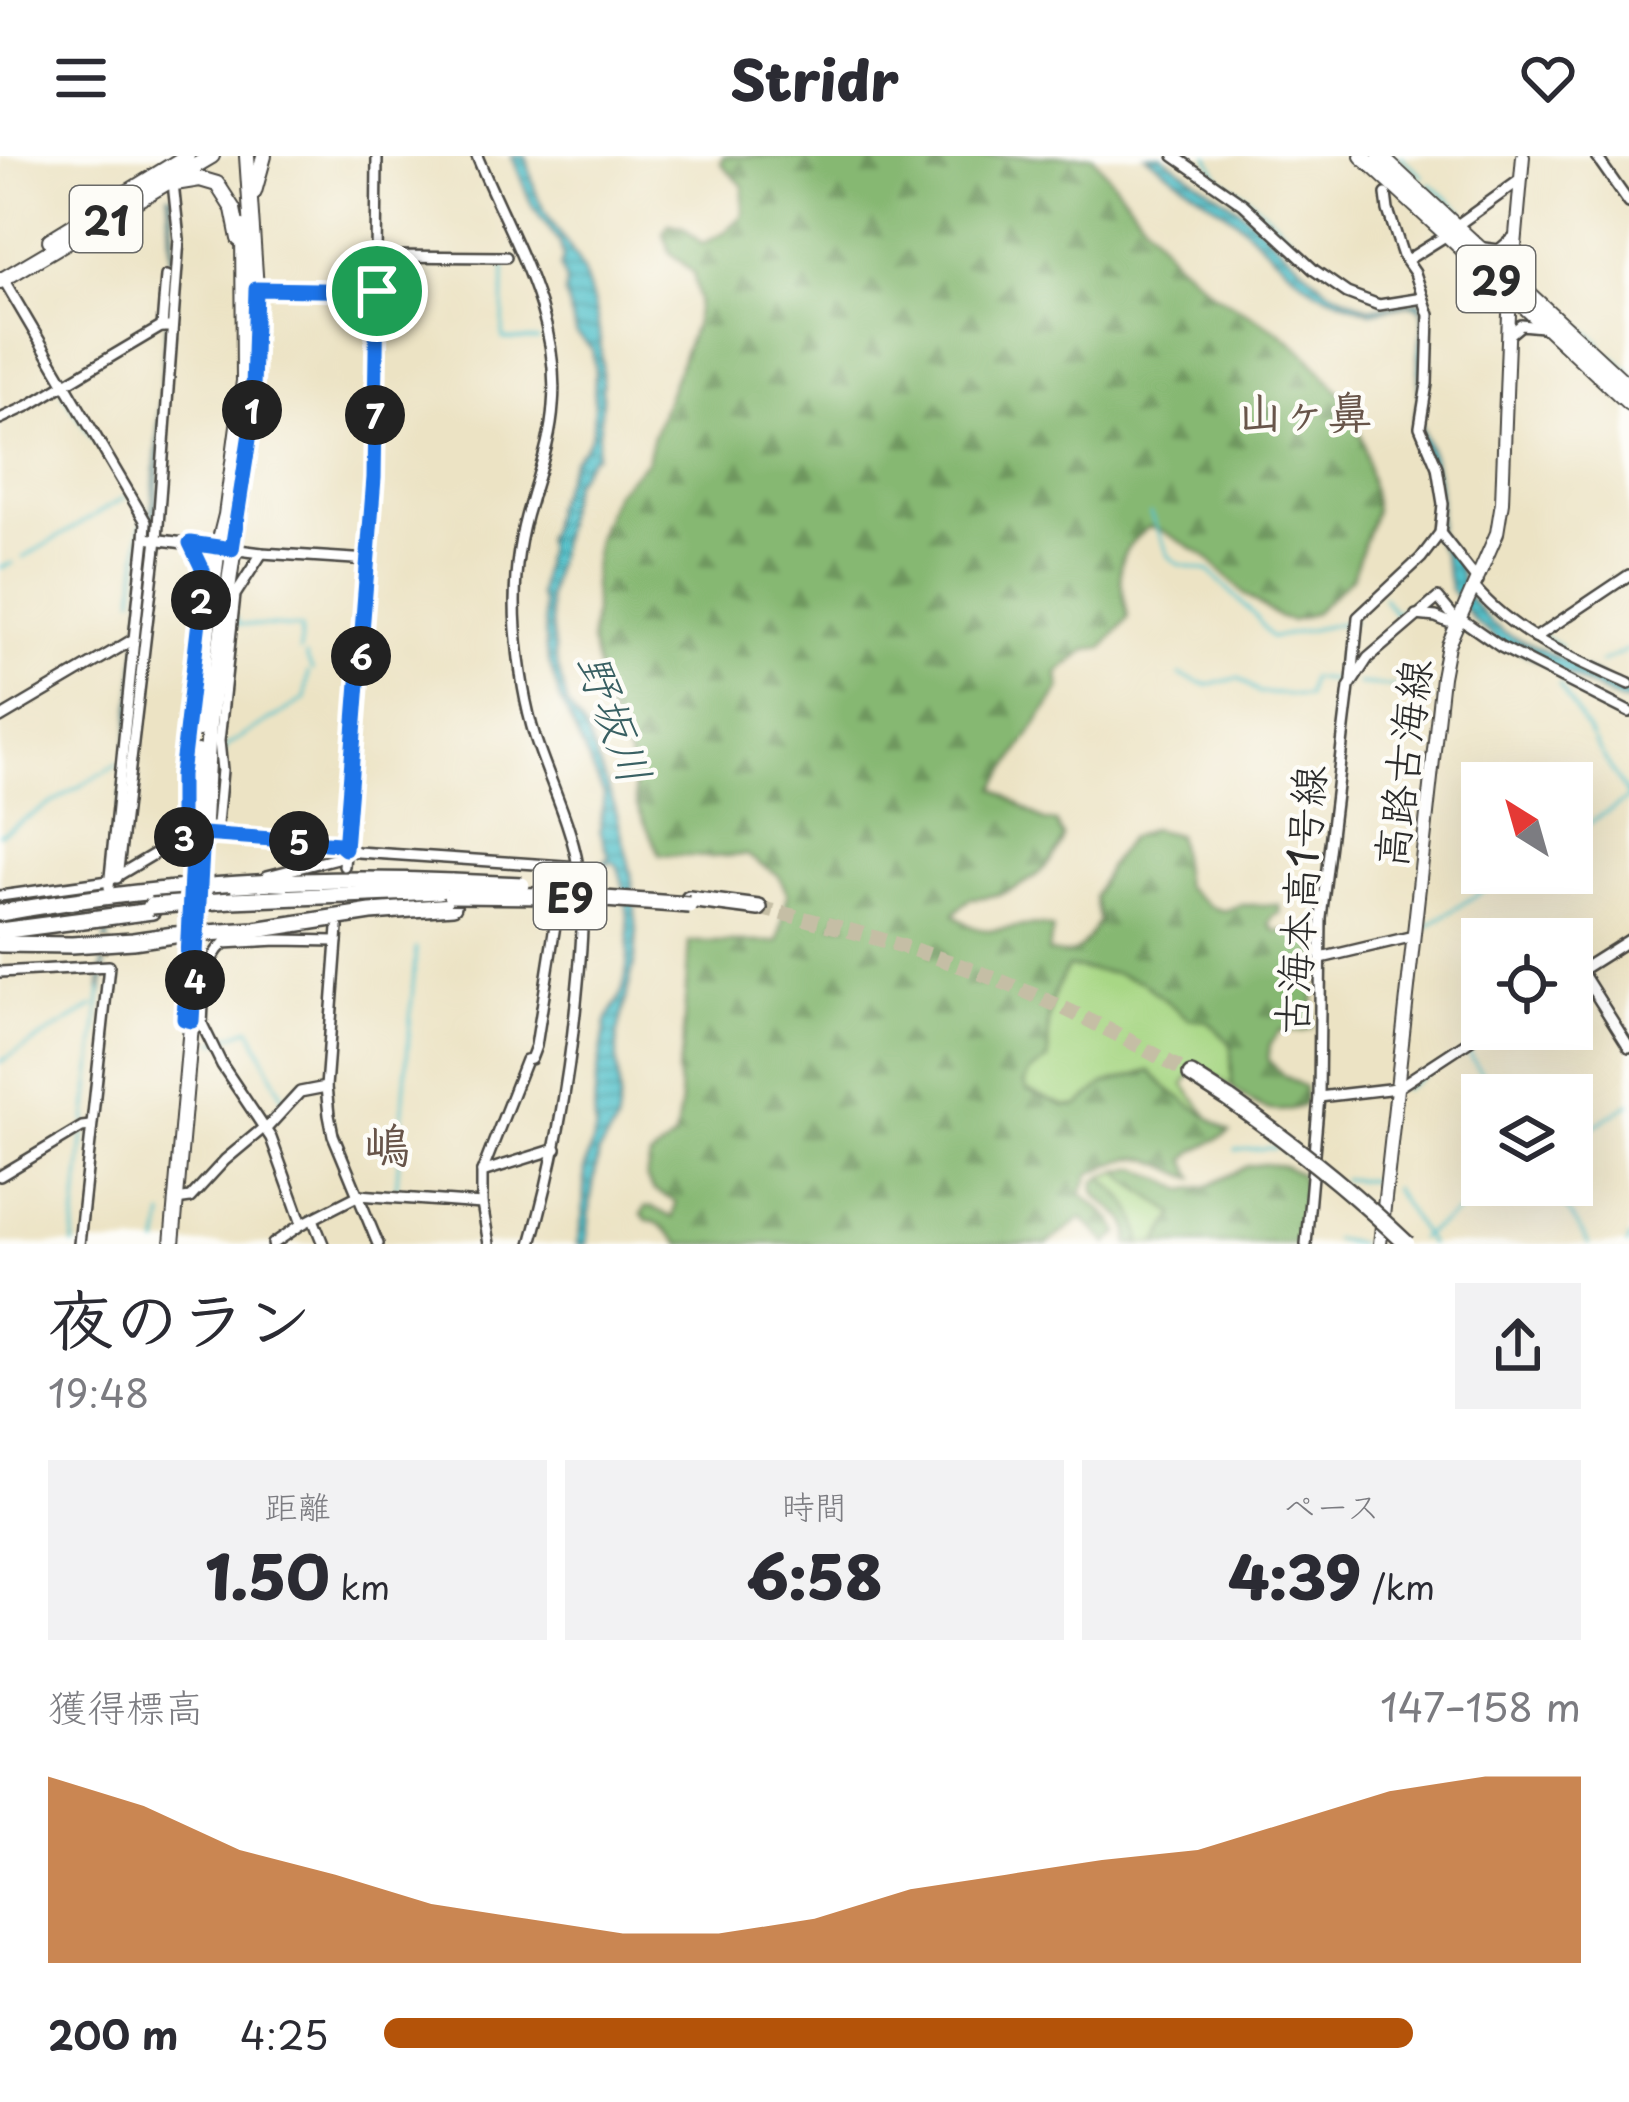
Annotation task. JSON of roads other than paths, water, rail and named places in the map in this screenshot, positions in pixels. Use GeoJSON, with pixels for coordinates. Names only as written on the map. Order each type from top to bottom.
{"type":"FeatureCollection","features":[{"type":"Feature","properties":{"kind":"highway"},"geometry":{"type":"LineString","coordinates":[[0,913],[195,886],[232,896]]}},
{"type":"Feature","properties":{"kind":"highway"},"geometry":{"type":"LineString","coordinates":[[0,928],[232,896],[452,893]]}},
{"type":"Feature","properties":{"kind":"highway"},"geometry":{"type":"LineString","coordinates":[[0,944],[72,945],[255,930],[371,912],[452,893]]}},
{"type":"Feature","properties":{"kind":"highway","name":"E9"},"geometry":{"type":"LineString","coordinates":[[452,893],[638,898],[759,912]]}},
{"type":"Feature","properties":{"kind":"highway"},"geometry":{"type":"LineString","coordinates":[[1190,1078],[1320,1166],[1407,1244]]}},
{"type":"Feature","properties":{"kind":"highway"},"geometry":{"type":"LineString","coordinates":[[1229,1102],[1398,1244]]}},
{"type":"Feature","properties":{"kind":"main road","name":"21"},"geometry":{"type":"LineString","coordinates":[[1,277],[212,156]]}},
{"type":"Feature","properties":{"kind":"main road"},"geometry":{"type":"LineString","coordinates":[[225,548],[244,381],[244,262],[237,156]]}},
{"type":"Feature","properties":{"kind":"main road"},"geometry":{"type":"LineString","coordinates":[[172,1244],[193,1021],[192,836],[204,660],[252,420],[256,289],[247,156]]}},
{"type":"Feature","properties":{"kind":"main road"},"geometry":{"type":"LineString","coordinates":[[251,207],[264,156]]}},
{"type":"Feature","properties":{"kind":"main road","name":"29"},"geometry":{"type":"LineString","coordinates":[[1362,156],[1629,387]]}},
{"type":"Feature","properties":{"kind":"main road","name":"29"},"geometry":{"type":"LineString","coordinates":[[1380,156],[1451,231],[1479,247],[1552,332],[1629,403]]}},
{"type":"Feature","properties":{"kind":"main road","name":"高路古海線"},"geometry":{"type":"LineString","coordinates":[[1380,1244],[1442,677],[1448,645],[1497,533],[1502,502],[1522,156]]}},
{"type":"Feature","properties":{"kind":"main road","name":"21"},"geometry":{"type":"LineString","coordinates":[[1,277],[177,159]]}},
{"type":"Feature","properties":{"kind":"main road"},"geometry":{"type":"LineString","coordinates":[[168,184],[207,179],[222,188],[233,209],[244,262]]}},
{"type":"Feature","properties":{"kind":"street"},"geometry":{"type":"LineString","coordinates":[[344,857],[374,478],[377,156]]}},
{"type":"Feature","properties":{"kind":"street"},"geometry":{"type":"LineString","coordinates":[[477,156],[521,250],[551,350],[554,404],[519,548],[514,599],[526,705],[572,838],[583,912],[568,1077],[556,1149],[531,1244]]}},
{"type":"Feature","properties":{"kind":"street"},"geometry":{"type":"LineString","coordinates":[[1174,156],[1244,204],[1314,271],[1346,293],[1373,304],[1423,298]]}},
{"type":"Feature","properties":{"kind":"street"},"geometry":{"type":"LineString","coordinates":[[1600,157],[1629,203]]}},
{"type":"Feature","properties":{"kind":"street"},"geometry":{"type":"LineString","coordinates":[[1406,260],[1520,180]]}},
{"type":"Feature","properties":{"kind":"street"},"geometry":{"type":"LineString","coordinates":[[112,882],[179,239],[168,184]]}},
{"type":"Feature","properties":{"kind":"street"},"geometry":{"type":"LineString","coordinates":[[1385,194],[1430,315],[1420,427],[1440,476],[1440,533],[1475,587],[1497,611],[1535,638],[1629,684]]}},
{"type":"Feature","properties":{"kind":"street"},"geometry":{"type":"LineString","coordinates":[[1479,247],[1499,250],[1517,233]]}},
{"type":"Feature","properties":{"kind":"street"},"geometry":{"type":"LineString","coordinates":[[377,256],[506,257]]}},
{"type":"Feature","properties":{"kind":"street"},"geometry":{"type":"LineString","coordinates":[[166,276],[167,327]]}},
{"type":"Feature","properties":{"kind":"street"},"geometry":{"type":"LineString","coordinates":[[1,277],[146,522],[151,539],[134,639],[112,882]]}},
{"type":"Feature","properties":{"kind":"street"},"geometry":{"type":"LineString","coordinates":[[256,289],[377,291]]}},
{"type":"Feature","properties":{"kind":"street"},"geometry":{"type":"LineString","coordinates":[[1509,335],[1528,324],[1552,332]]}},
{"type":"Feature","properties":{"kind":"street"},"geometry":{"type":"LineString","coordinates":[[0,418],[167,327]]}},
{"type":"Feature","properties":{"kind":"street","name":"古海本高1号線"},"geometry":{"type":"LineString","coordinates":[[1306,1244],[1318,1097],[1322,918],[1358,616],[1421,558],[1440,533]]}},
{"type":"Feature","properties":{"kind":"street"},"geometry":{"type":"LineString","coordinates":[[151,539],[369,560]]}},
{"type":"Feature","properties":{"kind":"street"},"geometry":{"type":"LineString","coordinates":[[190,543],[204,578],[181,775],[192,836]]}},
{"type":"Feature","properties":{"kind":"street"},"geometry":{"type":"LineString","coordinates":[[220,835],[221,706],[235,596],[262,553]]}},
{"type":"Feature","properties":{"kind":"street"},"geometry":{"type":"LineString","coordinates":[[1535,638],[1629,574]]}},
{"type":"Feature","properties":{"kind":"street"},"geometry":{"type":"LineString","coordinates":[[1352,681],[1368,658],[1438,598],[1501,647],[1629,712]]}},
{"type":"Feature","properties":{"kind":"street"},"geometry":{"type":"LineString","coordinates":[[1416,615],[1461,618]]}},
{"type":"Feature","properties":{"kind":"street"},"geometry":{"type":"LineString","coordinates":[[0,718],[134,639]]}},
{"type":"Feature","properties":{"kind":"street"},"geometry":{"type":"LineString","coordinates":[[0,896],[112,882],[192,836],[339,844],[344,857]]}},
{"type":"Feature","properties":{"kind":"street"},"geometry":{"type":"LineString","coordinates":[[232,896],[344,857],[579,868]]}},
{"type":"Feature","properties":{"kind":"street"},"geometry":{"type":"LineString","coordinates":[[558,868],[559,883]]}},
{"type":"Feature","properties":{"kind":"street"},"geometry":{"type":"LineString","coordinates":[[489,1244],[482,1172],[526,1060],[536,1046],[558,906]]}},
{"type":"Feature","properties":{"kind":"street"},"geometry":{"type":"LineString","coordinates":[[323,1244],[266,1130],[193,1021],[206,968],[224,943],[337,935],[326,1087],[332,1135],[378,1244]]}},
{"type":"Feature","properties":{"kind":"street"},"geometry":{"type":"LineString","coordinates":[[1321,958],[1414,936]]}},
{"type":"Feature","properties":{"kind":"street"},"geometry":{"type":"LineString","coordinates":[[1593,962],[1629,940]]}},
{"type":"Feature","properties":{"kind":"street"},"geometry":{"type":"LineString","coordinates":[[79,1244],[103,954]]}},
{"type":"Feature","properties":{"kind":"street"},"geometry":{"type":"LineString","coordinates":[[0,972],[105,967]]}},
{"type":"Feature","properties":{"kind":"street"},"geometry":{"type":"LineString","coordinates":[[1593,997],[1629,1047]]}},
{"type":"Feature","properties":{"kind":"street"},"geometry":{"type":"LineString","coordinates":[[1318,1097],[1397,1088],[1461,1046]]}},
{"type":"Feature","properties":{"kind":"street"},"geometry":{"type":"LineString","coordinates":[[176,1200],[190,1198],[237,1149],[266,1130],[300,1092],[326,1087]]}},
{"type":"Feature","properties":{"kind":"street"},"geometry":{"type":"LineString","coordinates":[[0,1176],[90,1126]]}},
{"type":"Feature","properties":{"kind":"street"},"geometry":{"type":"LineString","coordinates":[[482,1172],[556,1149]]}},
{"type":"Feature","properties":{"kind":"street"},"geometry":{"type":"LineString","coordinates":[[274,1244],[358,1195],[482,1204]]}},
{"type":"Feature","properties":{"kind":"street"},"geometry":{"type":"LineString","coordinates":[[1383,1211],[1417,1244]]}},
{"type":"Feature","properties":{"kind":"water"},"geometry":{"type":"Polygon","coordinates":[[[512,156],[526,156],[539,200],[583,271],[602,362],[596,455],[572,483],[548,598],[555,657],[568,706],[586,732],[615,807],[631,872],[637,930],[617,1037],[620,1098],[616,1125],[599,1152],[587,1244],[577,1244],[585,1168],[596,1129],[595,1091],[606,1022],[626,974],[628,926],[617,865],[609,860],[604,875],[602,868],[589,870],[609,856],[600,831],[604,794],[560,699],[546,651],[539,595],[554,505],[573,460],[593,430],[595,369],[592,349],[576,334],[560,268],[560,243],[532,206],[512,156]]]}},
{"type":"Feature","properties":{"kind":"water"},"geometry":{"type":"Polygon","coordinates":[[[1146,156],[1162,156],[1238,208],[1326,288],[1370,308],[1420,301],[1426,343],[1419,419],[1438,477],[1438,533],[1456,559],[1465,594],[1503,632],[1598,676],[1629,694],[1629,701],[1620,701],[1498,640],[1474,621],[1451,590],[1434,537],[1431,471],[1413,425],[1423,328],[1418,306],[1371,312],[1315,290],[1235,219],[1146,156]]]}},
{"type":"Feature","properties":{"kind":"water"},"geometry":{"type":"Polygon","coordinates":[[[168,195],[174,256],[153,542],[102,991],[150,534],[171,255],[168,195]]]}},
{"type":"Feature","properties":{"kind":"waterway"},"geometry":{"type":"LineString","coordinates":[[1208,156],[1219,177],[1290,236]]}},
{"type":"Feature","properties":{"kind":"waterway"},"geometry":{"type":"LineString","coordinates":[[1400,156],[1423,177]]}},
{"type":"Feature","properties":{"kind":"waterway"},"geometry":{"type":"LineString","coordinates":[[1430,184],[1463,212]]}},
{"type":"Feature","properties":{"kind":"waterway"},"geometry":{"type":"LineString","coordinates":[[504,262],[503,339],[538,340]]}},
{"type":"Feature","properties":{"kind":"waterway"},"geometry":{"type":"LineString","coordinates":[[1563,309],[1602,345]]}},
{"type":"Feature","properties":{"kind":"waterway"},"geometry":{"type":"LineString","coordinates":[[1611,354],[1629,371]]}},
{"type":"Feature","properties":{"kind":"waterway"},"geometry":{"type":"LineString","coordinates":[[62,391],[92,438]]}},
{"type":"Feature","properties":{"kind":"waterway"},"geometry":{"type":"LineString","coordinates":[[23,558],[125,497]]}},
{"type":"Feature","properties":{"kind":"waterway"},"geometry":{"type":"LineString","coordinates":[[1150,514],[1169,556],[1178,564],[1209,571],[1271,638],[1353,621]]}},
{"type":"Feature","properties":{"kind":"waterway"},"geometry":{"type":"LineString","coordinates":[[134,598],[141,524]]}},
{"type":"Feature","properties":{"kind":"waterway"},"geometry":{"type":"LineString","coordinates":[[0,568],[13,563]]}},
{"type":"Feature","properties":{"kind":"waterway"},"geometry":{"type":"LineString","coordinates":[[1383,598],[1395,614],[1430,595]]}},
{"type":"Feature","properties":{"kind":"waterway"},"geometry":{"type":"LineString","coordinates":[[237,618],[237,624],[301,628],[300,651]]}},
{"type":"Feature","properties":{"kind":"waterway"},"geometry":{"type":"LineString","coordinates":[[1543,636],[1561,646]]}},
{"type":"Feature","properties":{"kind":"waterway"},"geometry":{"type":"LineString","coordinates":[[1600,663],[1629,649]]}},
{"type":"Feature","properties":{"kind":"waterway"},"geometry":{"type":"LineString","coordinates":[[306,656],[312,670]]}},
{"type":"Feature","properties":{"kind":"waterway"},"geometry":{"type":"LineString","coordinates":[[225,753],[225,747],[305,699],[308,673]]}},
{"type":"Feature","properties":{"kind":"waterway"},"geometry":{"type":"LineString","coordinates":[[1180,675],[1207,685],[1239,678],[1259,693],[1307,696],[1310,678],[1346,682]]}},
{"type":"Feature","properties":{"kind":"waterway"},"geometry":{"type":"LineString","coordinates":[[1358,684],[1428,690]]}},
{"type":"Feature","properties":{"kind":"waterway"},"geometry":{"type":"LineString","coordinates":[[1559,684],[1592,738]]}},
{"type":"Feature","properties":{"kind":"waterway"},"geometry":{"type":"LineString","coordinates":[[1594,742],[1628,796]]}},
{"type":"Feature","properties":{"kind":"waterway"},"geometry":{"type":"LineString","coordinates":[[0,834],[117,764]]}},
{"type":"Feature","properties":{"kind":"waterway"},"geometry":{"type":"LineString","coordinates":[[1593,821],[1629,798]]}},
{"type":"Feature","properties":{"kind":"waterway"},"geometry":{"type":"LineString","coordinates":[[1423,929],[1478,894]]}},
{"type":"Feature","properties":{"kind":"waterway"},"geometry":{"type":"LineString","coordinates":[[385,1192],[396,1193],[416,948]]}},
{"type":"Feature","properties":{"kind":"waterway"},"geometry":{"type":"LineString","coordinates":[[86,1123],[101,989]]}},
{"type":"Feature","properties":{"kind":"waterway"},"geometry":{"type":"LineString","coordinates":[[0,1062],[94,1006]]}},
{"type":"Feature","properties":{"kind":"waterway"},"geometry":{"type":"LineString","coordinates":[[215,1042],[250,1028],[284,1100]]}},
{"type":"Feature","properties":{"kind":"waterway"},"geometry":{"type":"LineString","coordinates":[[1467,1050],[1482,1074]]}},
{"type":"Feature","properties":{"kind":"waterway"},"geometry":{"type":"LineString","coordinates":[[1404,1089],[1432,1070]]}},
{"type":"Feature","properties":{"kind":"waterway"},"geometry":{"type":"LineString","coordinates":[[266,1121],[296,1090]]}},
{"type":"Feature","properties":{"kind":"waterway"},"geometry":{"type":"LineString","coordinates":[[508,1117],[516,1098]]}},
{"type":"Feature","properties":{"kind":"waterway"},"geometry":{"type":"LineString","coordinates":[[1593,1127],[1629,1104]]}},
{"type":"Feature","properties":{"kind":"waterway"},"geometry":{"type":"LineString","coordinates":[[73,1244],[84,1132]]}},
{"type":"Feature","properties":{"kind":"waterway"},"geometry":{"type":"LineString","coordinates":[[1236,1150],[1276,1148]]}},
{"type":"Feature","properties":{"kind":"waterway"},"geometry":{"type":"LineString","coordinates":[[1283,1150],[1288,1155]]}},
{"type":"Feature","properties":{"kind":"waterway"},"geometry":{"type":"LineString","coordinates":[[1343,1179],[1375,1181]]}},
{"type":"Feature","properties":{"kind":"waterway"},"geometry":{"type":"LineString","coordinates":[[1393,1188],[1430,1244]]}},
{"type":"Feature","properties":{"kind":"waterway"},"geometry":{"type":"LineString","coordinates":[[1419,1238],[1469,1206]]}},
{"type":"Feature","properties":{"kind":"waterway"},"geometry":{"type":"LineString","coordinates":[[1565,1206],[1589,1244]]}},
{"type":"Feature","properties":{"kind":"waterway"},"geometry":{"type":"LineString","coordinates":[[159,1244],[164,1216]]}},
{"type":"Feature","properties":{"kind":"waterway"},"geometry":{"type":"LineString","coordinates":[[1627,1244],[1629,1238]]}},
{"type":"Feature","properties":{"kind":"waterway"},"geometry":{"type":"LineString","coordinates":[[1334,1239],[1359,1244]]}},
{"type":"Feature","properties":{"kind":"tunnel"},"geometry":{"type":"LineString","coordinates":[[103,954],[109,893]]}},
{"type":"Feature","properties":{"kind":"tunnel"},"geometry":{"type":"LineString","coordinates":[[759,908],[874,938],[982,974],[1086,1019],[1191,1075]]}},
{"type":"Feature","properties":{"kind":"district","name":"山ヶ鼻"},"geometry":{"type":"Point","coordinates":[1305,410]}},
{"type":"Feature","properties":{"kind":"district","name":"嶋"},"geometry":{"type":"Point","coordinates":[387,1143]}},
{"type":"Feature","properties":{"kind":"water label","name":"野坂川"},"geometry":{"type":"Point","coordinates":[617,717]}}]}
